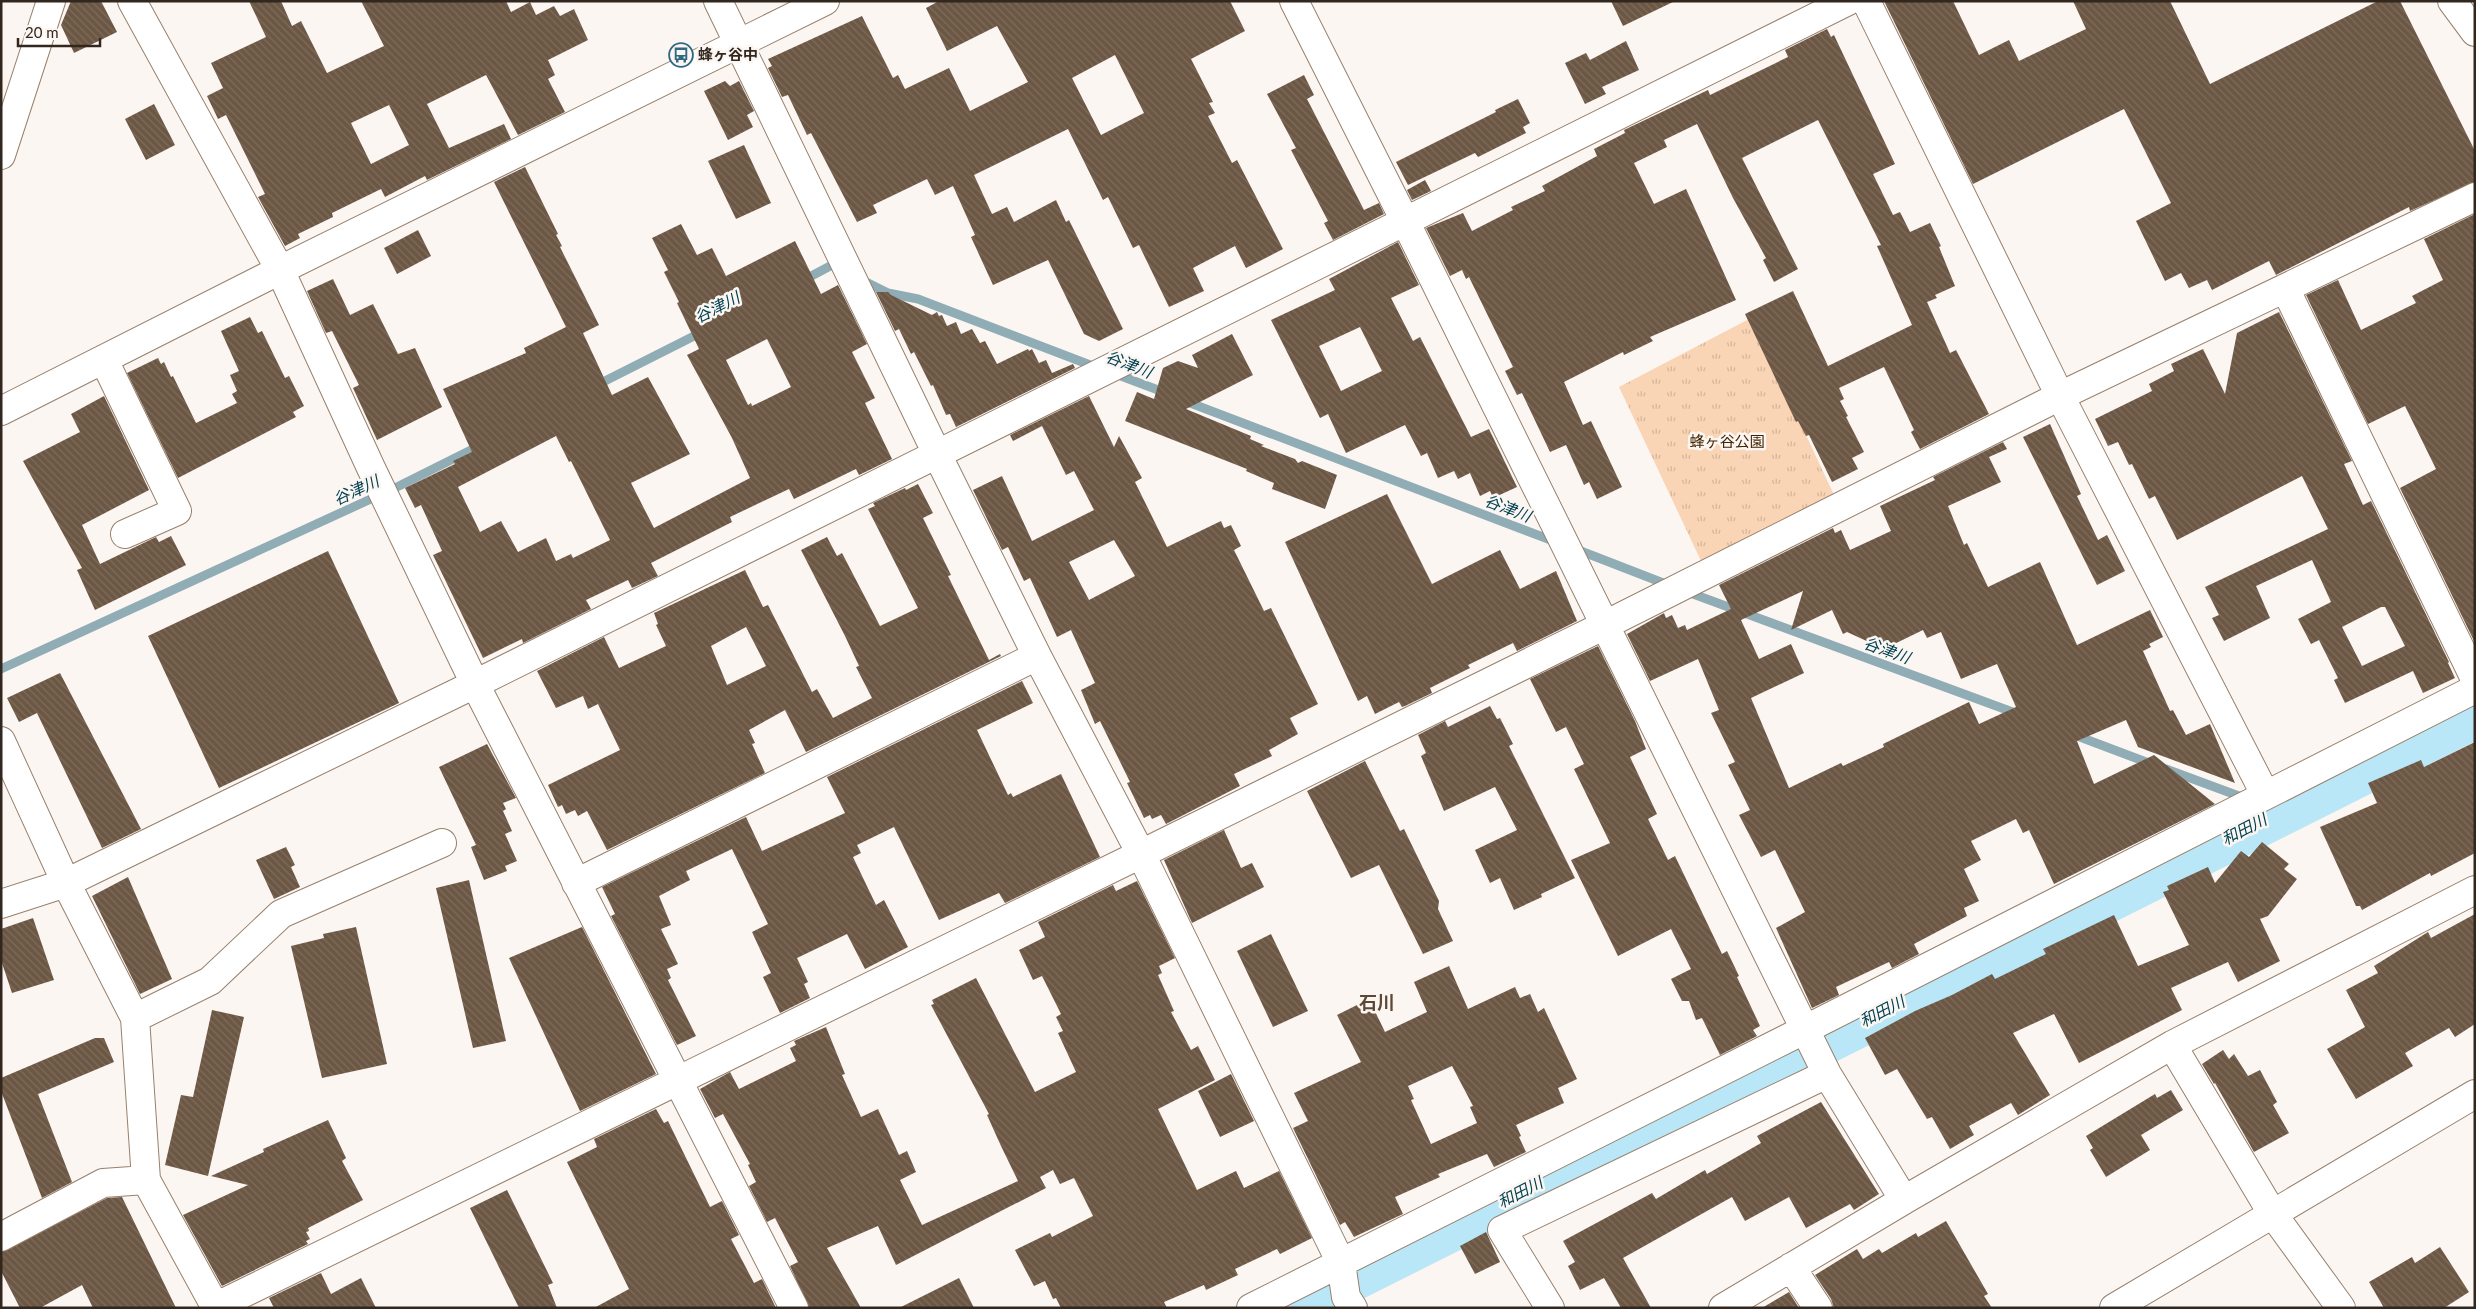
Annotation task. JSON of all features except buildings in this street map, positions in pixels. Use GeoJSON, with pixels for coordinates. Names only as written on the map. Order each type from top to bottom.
{"type":"FeatureCollection","features":[{"type":"Feature","properties":{"kind":"street"},"geometry":{"type":"LineString","coordinates":[[1,155],[50,1]]}},
{"type":"Feature","properties":{"kind":"street"},"geometry":{"type":"LineString","coordinates":[[132,1],[280,270],[371,468],[475,684],[794,1308]]}},
{"type":"Feature","properties":{"kind":"street"},"geometry":{"type":"LineString","coordinates":[[718,1],[1037,656],[1141,854],[1345,1286]]}},
{"type":"Feature","properties":{"kind":"street"},"geometry":{"type":"LineString","coordinates":[[1,411],[280,270],[825,1]]}},
{"type":"Feature","properties":{"kind":"street"},"geometry":{"type":"LineString","coordinates":[[1294,1],[1406,223],[1827,1074],[1904,1200]]}},
{"type":"Feature","properties":{"kind":"street"},"geometry":{"type":"LineString","coordinates":[[1,904],[66,883],[475,684],[1406,223],[1848,1]]}},
{"type":"Feature","properties":{"kind":"street"},"geometry":{"type":"LineString","coordinates":[[1866,1],[2060,396],[2265,794]]}},
{"type":"Feature","properties":{"kind":"street"},"geometry":{"type":"LineString","coordinates":[[2452,1],[2475,32]]}},
{"type":"Feature","properties":{"kind":"street"},"geometry":{"type":"LineString","coordinates":[[1,741],[66,883],[135,1018],[146,1180],[215,1307],[678,1082],[1605,625],[2060,396],[2475,197]]}},
{"type":"Feature","properties":{"kind":"street"},"geometry":{"type":"LineString","coordinates":[[2285,288],[2475,679]]}},
{"type":"Feature","properties":{"kind":"street"},"geometry":{"type":"LineString","coordinates":[[104,360],[177,510],[125,534]]}},
{"type":"Feature","properties":{"kind":"street"},"geometry":{"type":"LineString","coordinates":[[576,883],[1037,656]]}},
{"type":"Feature","properties":{"kind":"street"},"geometry":{"type":"LineString","coordinates":[[1250,1308],[1345,1286],[1806,1029],[2475,688]]}},
{"type":"Feature","properties":{"kind":"street"},"geometry":{"type":"LineString","coordinates":[[135,1018],[210,981],[281,914],[442,843]]}},
{"type":"Feature","properties":{"kind":"street"},"geometry":{"type":"LineString","coordinates":[[1723,1308],[1904,1200],[2172,1045],[2475,890]]}},
{"type":"Feature","properties":{"kind":"street"},"geometry":{"type":"LineString","coordinates":[[2172,1045],[2272,1213],[2341,1308]]}},
{"type":"Feature","properties":{"kind":"street"},"geometry":{"type":"LineString","coordinates":[[1550,1308],[1502,1230],[1827,1074]]}},
{"type":"Feature","properties":{"kind":"street"},"geometry":{"type":"LineString","coordinates":[[2114,1308],[2475,1094]]}},
{"type":"Feature","properties":{"kind":"street"},"geometry":{"type":"LineString","coordinates":[[1,1237],[103,1183],[146,1180]]}},
{"type":"Feature","properties":{"kind":"street"},"geometry":{"type":"LineString","coordinates":[[1791,1267],[1818,1308]]}},
{"type":"Feature","properties":{"kind":"green space","name":"蜂ヶ谷公園"},"geometry":{"type":"Polygon","coordinates":[[[1751,318],[1835,497],[1702,563],[1619,387],[1751,318]]]}},
{"type":"Feature","properties":{"kind":"waterway","name":"谷津川"},"geometry":{"type":"LineString","coordinates":[[802,281],[832,265],[842,270]]}},
{"type":"Feature","properties":{"kind":"waterway","name":"谷津川"},"geometry":{"type":"LineString","coordinates":[[860,279],[888,293],[918,299],[1098,368]]}},
{"type":"Feature","properties":{"kind":"waterway","name":"谷津川"},"geometry":{"type":"LineString","coordinates":[[595,386],[704,331]]}},
{"type":"Feature","properties":{"kind":"waterway","name":"谷津川"},"geometry":{"type":"LineString","coordinates":[[1113,373],[1166,393]]}},
{"type":"Feature","properties":{"kind":"waterway","name":"谷津川"},"geometry":{"type":"LineString","coordinates":[[1185,401],[1556,542]]}},
{"type":"Feature","properties":{"kind":"waterway","name":"谷津川"},"geometry":{"type":"LineString","coordinates":[[1,669],[399,486],[481,445]]}},
{"type":"Feature","properties":{"kind":"waterway","name":"谷津川"},"geometry":{"type":"LineString","coordinates":[[1573,548],[1671,586]]}},
{"type":"Feature","properties":{"kind":"waterway","name":"谷津川"},"geometry":{"type":"LineString","coordinates":[[1685,591],[2018,714]]}},
{"type":"Feature","properties":{"kind":"waterway","name":"和田川"},"geometry":{"type":"LineString","coordinates":[[1290,1308],[2475,714]]}},
{"type":"Feature","properties":{"kind":"waterway","name":"谷津川"},"geometry":{"type":"LineString","coordinates":[[2072,734],[2154,765]]}},
{"type":"Feature","properties":{"kind":"waterway","name":"谷津川"},"geometry":{"type":"LineString","coordinates":[[2166,769],[2247,799]]}},
{"type":"Feature","properties":{"kind":"waterway","name":"谷津川"},"geometry":{"type":"LineString","coordinates":[[2262,805],[2282,812]]}},
{"type":"Feature","properties":{"kind":"place","name":"蜂ヶ谷中"},"geometry":{"type":"Point","coordinates":[681,55]}},
{"type":"Feature","properties":{"kind":"district","name":"石川"},"geometry":{"type":"Point","coordinates":[1377,1003]}}]}
